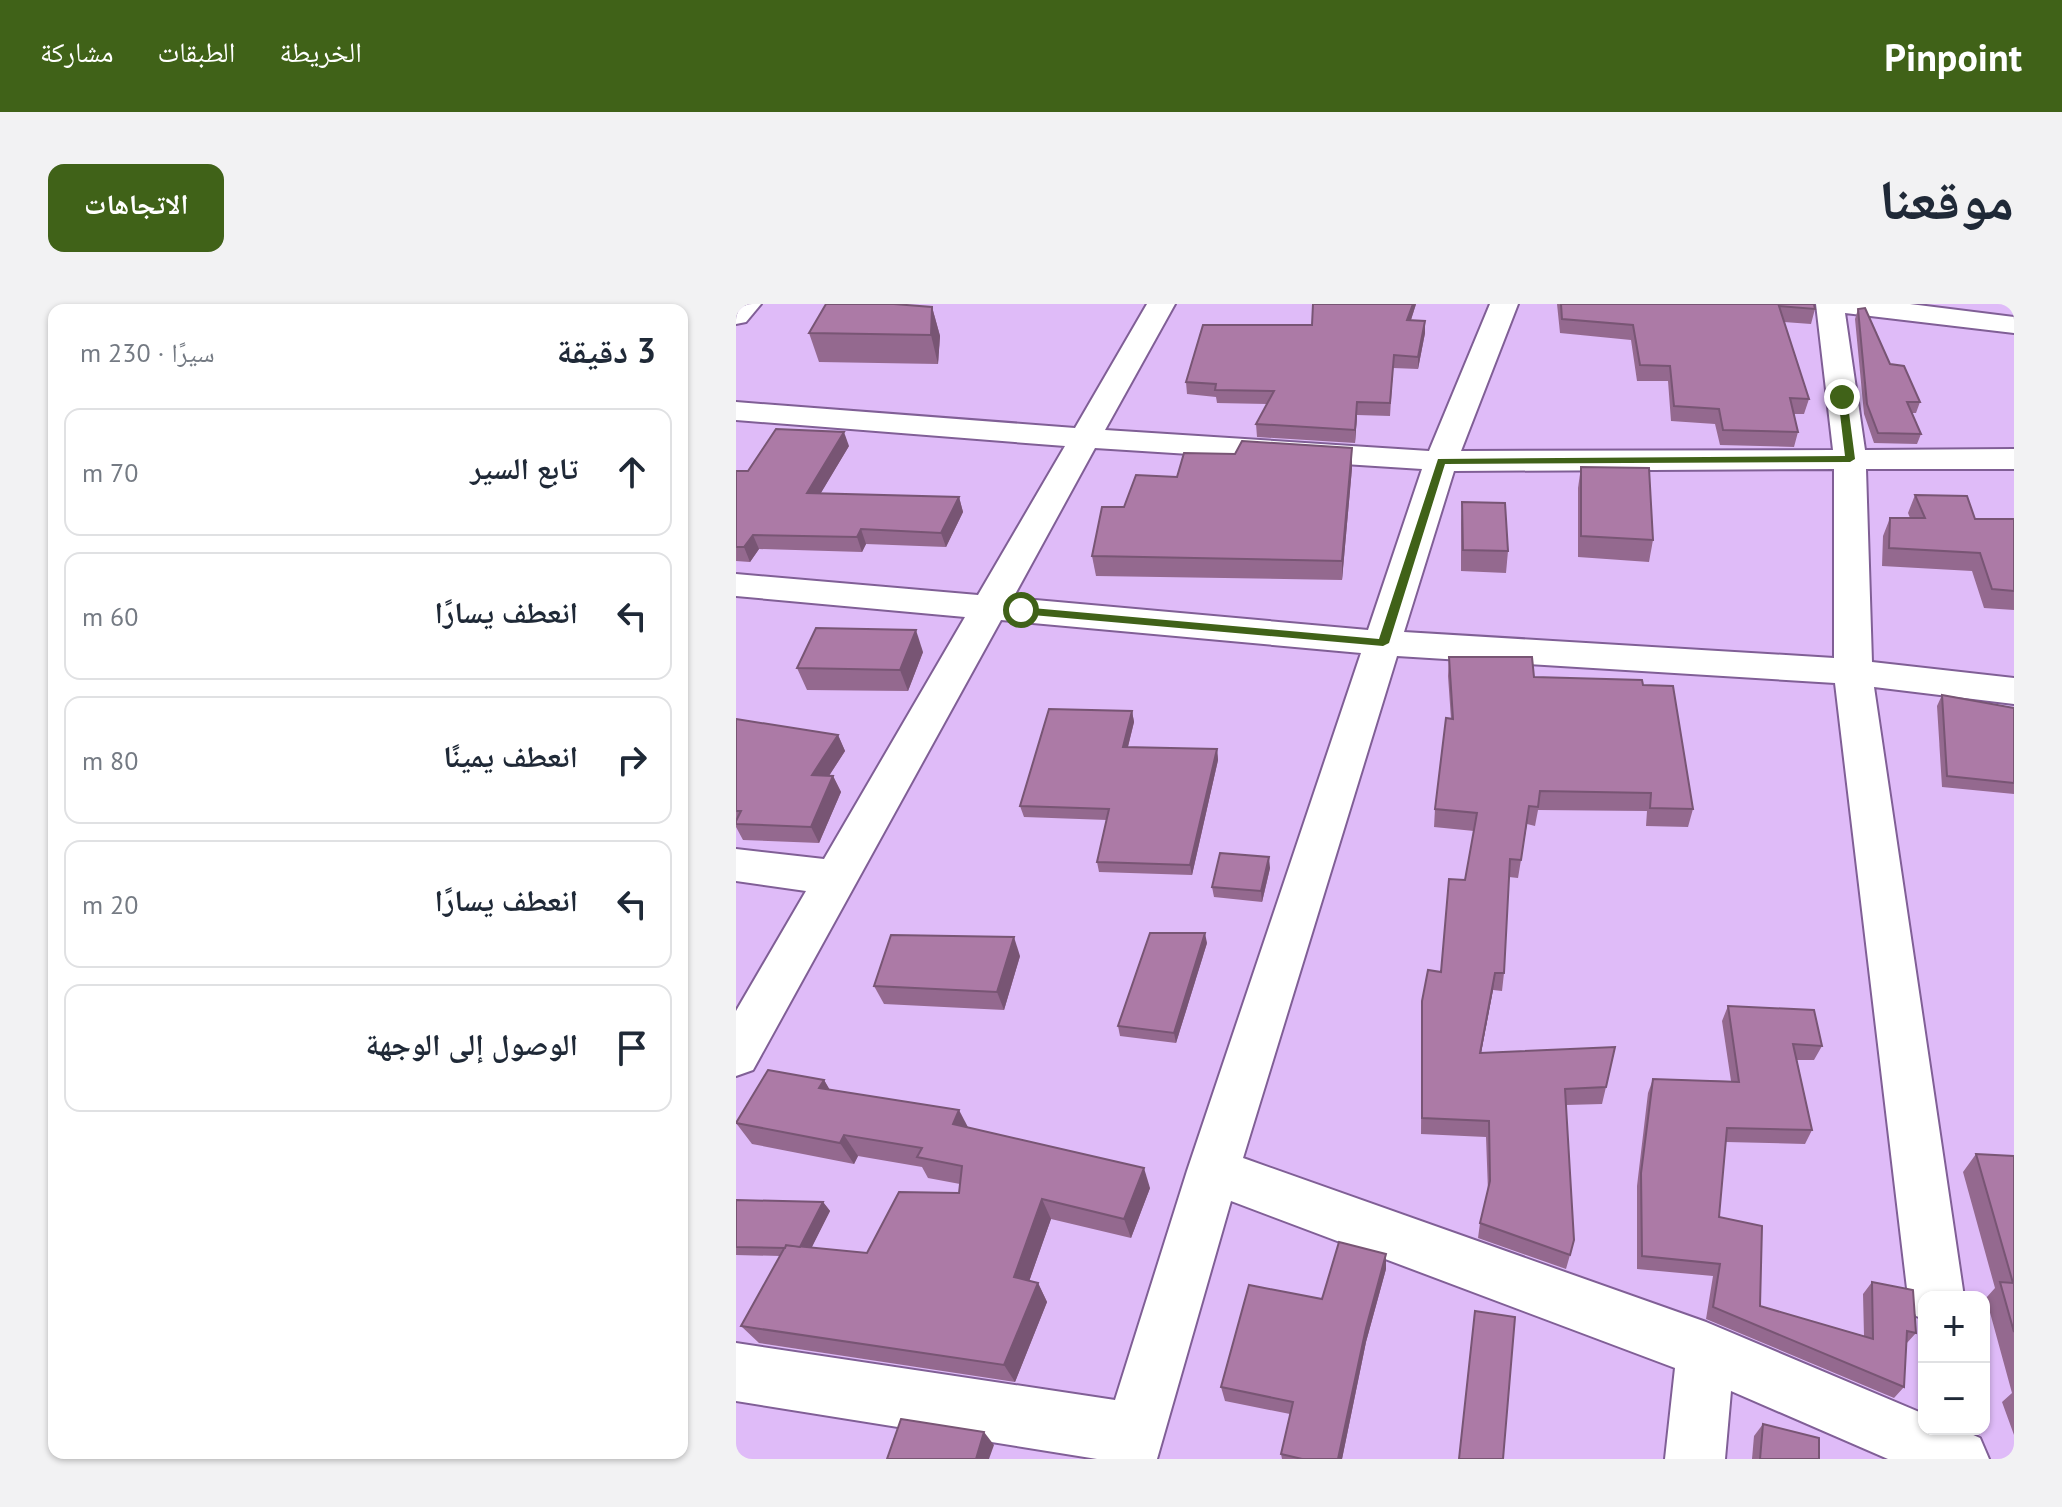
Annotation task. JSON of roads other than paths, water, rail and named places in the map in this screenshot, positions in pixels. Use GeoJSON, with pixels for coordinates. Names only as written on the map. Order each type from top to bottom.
{"type":"FeatureCollection","features":[{"type":"Feature","properties":{"kind":"street"},"geometry":{"type":"LineString","coordinates":[[736,316],[747,304]]}},
{"type":"Feature","properties":{"kind":"street"},"geometry":{"type":"LineString","coordinates":[[736,1055],[1161,304]]}},
{"type":"Feature","properties":{"kind":"street"},"geometry":{"type":"LineString","coordinates":[[736,1372],[1131,1446],[1213,1171],[1441,461],[1504,304]]}},
{"type":"Feature","properties":{"kind":"street"},"geometry":{"type":"LineString","coordinates":[[1830,304],[1850,459],[1853,672],[1935,1291]]}},
{"type":"Feature","properties":{"kind":"street"},"geometry":{"type":"LineString","coordinates":[[1841,304],[2014,325]]}},
{"type":"Feature","properties":{"kind":"street"},"geometry":{"type":"LineString","coordinates":[[736,411],[1441,461],[2014,459]]}},
{"type":"Feature","properties":{"kind":"street"},"geometry":{"type":"LineString","coordinates":[[736,585],[1383,643],[1853,672],[2014,691]]}},
{"type":"Feature","properties":{"kind":"street"},"geometry":{"type":"LineString","coordinates":[[736,865],[838,878]]}},
{"type":"Feature","properties":{"kind":"street"},"geometry":{"type":"LineString","coordinates":[[1213,1171],[1706,1351],[1958,1459]]}},
{"type":"Feature","properties":{"kind":"street"},"geometry":{"type":"LineString","coordinates":[[1695,1459],[1706,1351]]}},
{"type":"Feature","properties":{"kind":"street"},"geometry":{"type":"LineString","coordinates":[[1955,1435],[1958,1459]]}}]}
